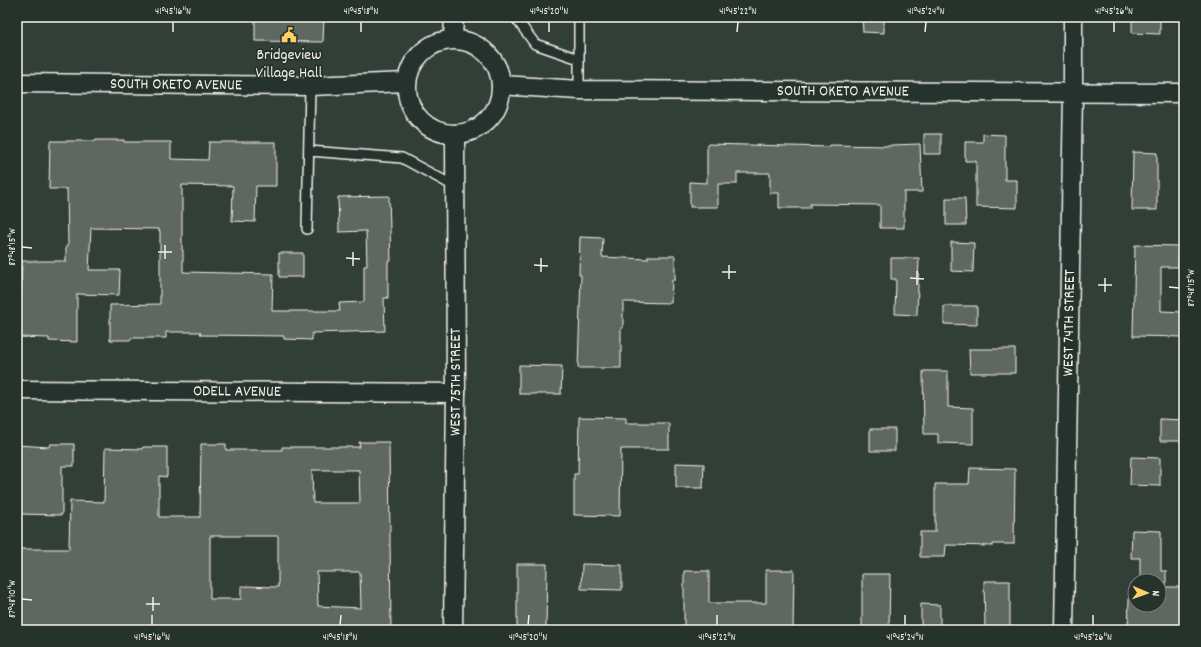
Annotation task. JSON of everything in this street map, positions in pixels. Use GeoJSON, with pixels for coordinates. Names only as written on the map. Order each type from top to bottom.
{"type":"FeatureCollection","features":[{"type":"Feature","properties":{"kind":"street"},"geometry":{"type":"LineString","coordinates":[[454,17],[454,39]]}},
{"type":"Feature","properties":{"kind":"street","name":"WEST 74TH STREET"},"geometry":{"type":"LineString","coordinates":[[1064,630],[1073,17]]}},
{"type":"Feature","properties":{"kind":"street"},"geometry":{"type":"LineString","coordinates":[[454,39],[468,41],[481,48],[492,58],[498,71],[501,85],[499,100],[493,114],[483,125],[469,132],[455,134],[439,132],[425,124],[414,112],[408,98],[407,82],[410,68],[417,56],[428,47],[440,41],[454,39]]}},
{"type":"Feature","properties":{"kind":"street","name":"SOUTH OKETO AVENUE"},"geometry":{"type":"LineString","coordinates":[[17,83],[310,86],[407,82]]}},
{"type":"Feature","properties":{"kind":"street","name":"SOUTH OKETO AVENUE"},"geometry":{"type":"LineString","coordinates":[[501,85],[579,90],[1184,93]]}},
{"type":"Feature","properties":{"kind":"street","name":"WEST 75TH STREET"},"geometry":{"type":"LineString","coordinates":[[453,630],[456,393],[454,186],[455,134]]}},
{"type":"Feature","properties":{"kind":"street","name":"ODELL AVENUE"},"geometry":{"type":"LineString","coordinates":[[17,390],[456,393]]}},
{"type":"Feature","properties":{"kind":"lane"},"geometry":{"type":"LineString","coordinates":[[515,17],[535,44],[579,59]]}},
{"type":"Feature","properties":{"kind":"lane"},"geometry":{"type":"LineString","coordinates":[[579,17],[579,90]]}},
{"type":"Feature","properties":{"kind":"lane"},"geometry":{"type":"LineString","coordinates":[[307,229],[310,86]]}},
{"type":"Feature","properties":{"kind":"lane"},"geometry":{"type":"LineString","coordinates":[[309,151],[402,158],[454,186]]}},
{"type":"Feature","properties":{"kind":"building","name":"Bridgeview Village Hall"},"geometry":{"type":"Polygon","coordinates":[[[255,17],[324,17],[323,42],[255,41],[255,17]]]}},
{"type":"Feature","properties":{"kind":"building"},"geometry":{"type":"Polygon","coordinates":[[[862,17],[884,17],[884,33],[863,32],[862,17]]]}},
{"type":"Feature","properties":{"kind":"building"},"geometry":{"type":"Polygon","coordinates":[[[1132,17],[1160,17],[1160,34],[1132,33],[1132,17]]]}},
{"type":"Feature","properties":{"kind":"building"},"geometry":{"type":"Polygon","coordinates":[[[924,134],[941,134],[941,154],[924,154],[924,134]]]}},
{"type":"Feature","properties":{"kind":"building"},"geometry":{"type":"Polygon","coordinates":[[[983,134],[1005,135],[1005,180],[1017,180],[1017,208],[976,207],[976,161],[965,161],[965,142],[983,142],[983,134]]]}},
{"type":"Feature","properties":{"kind":"building"},"geometry":{"type":"Polygon","coordinates":[[[124,140],[124,142],[171,142],[171,159],[208,160],[209,142],[276,142],[276,186],[256,186],[255,222],[232,221],[233,186],[182,185],[183,272],[273,274],[272,311],[340,311],[339,303],[364,302],[364,266],[367,266],[366,231],[339,232],[338,197],[389,196],[391,261],[388,261],[388,298],[384,298],[385,331],[312,333],[312,340],[284,339],[284,336],[201,335],[200,332],[166,332],[166,338],[131,338],[131,340],[110,340],[110,305],[160,304],[160,231],[159,229],[91,228],[89,270],[120,270],[119,295],[77,294],[77,342],[49,341],[49,338],[17,337],[17,297],[21,297],[22,261],[66,261],[66,246],[68,246],[67,189],[49,189],[50,141],[124,140]]]}},
{"type":"Feature","properties":{"kind":"building"},"geometry":{"type":"Polygon","coordinates":[[[707,144],[830,147],[830,145],[891,146],[920,144],[922,192],[904,192],[904,228],[880,228],[880,205],[810,204],[810,208],[779,208],[779,193],[770,193],[770,173],[737,173],[737,184],[718,184],[718,207],[690,207],[690,182],[707,183],[707,144]]]}},
{"type":"Feature","properties":{"kind":"building"},"geometry":{"type":"Polygon","coordinates":[[[1133,152],[1157,153],[1157,210],[1132,210],[1133,152]]]}},
{"type":"Feature","properties":{"kind":"building"},"geometry":{"type":"Polygon","coordinates":[[[946,198],[965,198],[966,225],[946,225],[946,198]]]}},
{"type":"Feature","properties":{"kind":"building"},"geometry":{"type":"Polygon","coordinates":[[[580,237],[603,238],[602,257],[648,259],[648,256],[675,256],[675,280],[672,280],[671,303],[623,302],[623,328],[621,328],[621,368],[578,368],[581,275],[579,275],[580,237]]]}},
{"type":"Feature","properties":{"kind":"building"},"geometry":{"type":"Polygon","coordinates":[[[951,242],[974,243],[973,272],[951,271],[951,242]]]}},
{"type":"Feature","properties":{"kind":"building"},"geometry":{"type":"Polygon","coordinates":[[[1135,245],[1179,246],[1178,267],[1161,267],[1161,311],[1184,312],[1184,337],[1133,336],[1135,245]]]}},
{"type":"Feature","properties":{"kind":"building"},"geometry":{"type":"Polygon","coordinates":[[[279,253],[303,253],[303,277],[279,277],[279,253]]]}},
{"type":"Feature","properties":{"kind":"building"},"geometry":{"type":"Polygon","coordinates":[[[891,258],[919,258],[917,315],[895,314],[896,279],[891,279],[891,258]]]}},
{"type":"Feature","properties":{"kind":"building"},"geometry":{"type":"Polygon","coordinates":[[[944,306],[977,306],[977,325],[944,324],[944,306]]]}},
{"type":"Feature","properties":{"kind":"building"},"geometry":{"type":"Polygon","coordinates":[[[969,349],[1015,349],[1015,373],[970,373],[969,349]]]}},
{"type":"Feature","properties":{"kind":"building"},"geometry":{"type":"Polygon","coordinates":[[[519,365],[562,366],[561,394],[519,394],[519,365]]]}},
{"type":"Feature","properties":{"kind":"building"},"geometry":{"type":"Polygon","coordinates":[[[923,371],[948,371],[948,407],[973,408],[973,444],[938,443],[938,434],[924,434],[923,371]]]}},
{"type":"Feature","properties":{"kind":"building"},"geometry":{"type":"Polygon","coordinates":[[[579,417],[626,418],[626,423],[669,423],[669,449],[621,449],[620,516],[574,515],[574,474],[578,474],[579,417]]]}},
{"type":"Feature","properties":{"kind":"building"},"geometry":{"type":"Polygon","coordinates":[[[1160,419],[1184,420],[1184,441],[1160,441],[1160,419]]]}},
{"type":"Feature","properties":{"kind":"building"},"geometry":{"type":"Polygon","coordinates":[[[870,429],[895,429],[895,451],[870,451],[870,429]]]}},
{"type":"Feature","properties":{"kind":"building"},"geometry":{"type":"Polygon","coordinates":[[[359,442],[389,442],[391,630],[17,630],[17,549],[69,549],[70,501],[104,502],[105,448],[142,449],[143,447],[167,447],[167,477],[159,476],[159,517],[200,517],[201,444],[226,444],[226,450],[282,450],[282,447],[360,447],[359,442]],[[312,470],[313,503],[360,503],[359,470],[312,470]],[[210,536],[210,599],[241,599],[241,586],[278,587],[278,536],[210,536]],[[317,572],[318,606],[361,608],[360,572],[317,572]]]}},
{"type":"Feature","properties":{"kind":"building"},"geometry":{"type":"Polygon","coordinates":[[[50,444],[74,444],[74,466],[62,466],[62,515],[19,514],[17,445],[49,447],[50,444]]]}},
{"type":"Feature","properties":{"kind":"building"},"geometry":{"type":"Polygon","coordinates":[[[1131,457],[1160,458],[1160,486],[1130,485],[1131,457]]]}},
{"type":"Feature","properties":{"kind":"building"},"geometry":{"type":"Polygon","coordinates":[[[676,463],[704,464],[703,488],[676,488],[676,463]]]}},
{"type":"Feature","properties":{"kind":"building"},"geometry":{"type":"Polygon","coordinates":[[[970,468],[1015,469],[1014,544],[993,544],[993,546],[946,545],[945,557],[920,557],[920,532],[935,532],[935,484],[969,484],[970,468]]]}},
{"type":"Feature","properties":{"kind":"building"},"geometry":{"type":"Polygon","coordinates":[[[1132,530],[1161,531],[1161,571],[1166,571],[1166,573],[1140,573],[1140,558],[1131,558],[1132,530]]]}},
{"type":"Feature","properties":{"kind":"building"},"geometry":{"type":"Polygon","coordinates":[[[517,564],[547,564],[546,630],[517,630],[517,564]]]}},
{"type":"Feature","properties":{"kind":"building"},"geometry":{"type":"Polygon","coordinates":[[[582,564],[622,565],[622,590],[581,589],[582,564]]]}},
{"type":"Feature","properties":{"kind":"building"},"geometry":{"type":"Polygon","coordinates":[[[766,570],[794,570],[793,630],[684,630],[684,571],[709,571],[709,603],[766,603],[766,570]]]}},
{"type":"Feature","properties":{"kind":"building"},"geometry":{"type":"Polygon","coordinates":[[[862,574],[890,574],[889,630],[862,630],[862,574]]]}},
{"type":"Feature","properties":{"kind":"building"},"geometry":{"type":"Polygon","coordinates":[[[984,581],[1010,581],[1010,630],[985,630],[984,581]]]}},
{"type":"Feature","properties":{"kind":"building"},"geometry":{"type":"Polygon","coordinates":[[[1167,587],[1184,587],[1184,630],[1128,630],[1129,613],[1167,613],[1167,587]]]}},
{"type":"Feature","properties":{"kind":"building"},"geometry":{"type":"Polygon","coordinates":[[[921,604],[940,605],[940,630],[921,630],[921,604]]]}},
{"type":"Feature","properties":{"kind":"place","name":"Bridgeview Village Hall"},"geometry":{"type":"Point","coordinates":[289,35]}}]}
